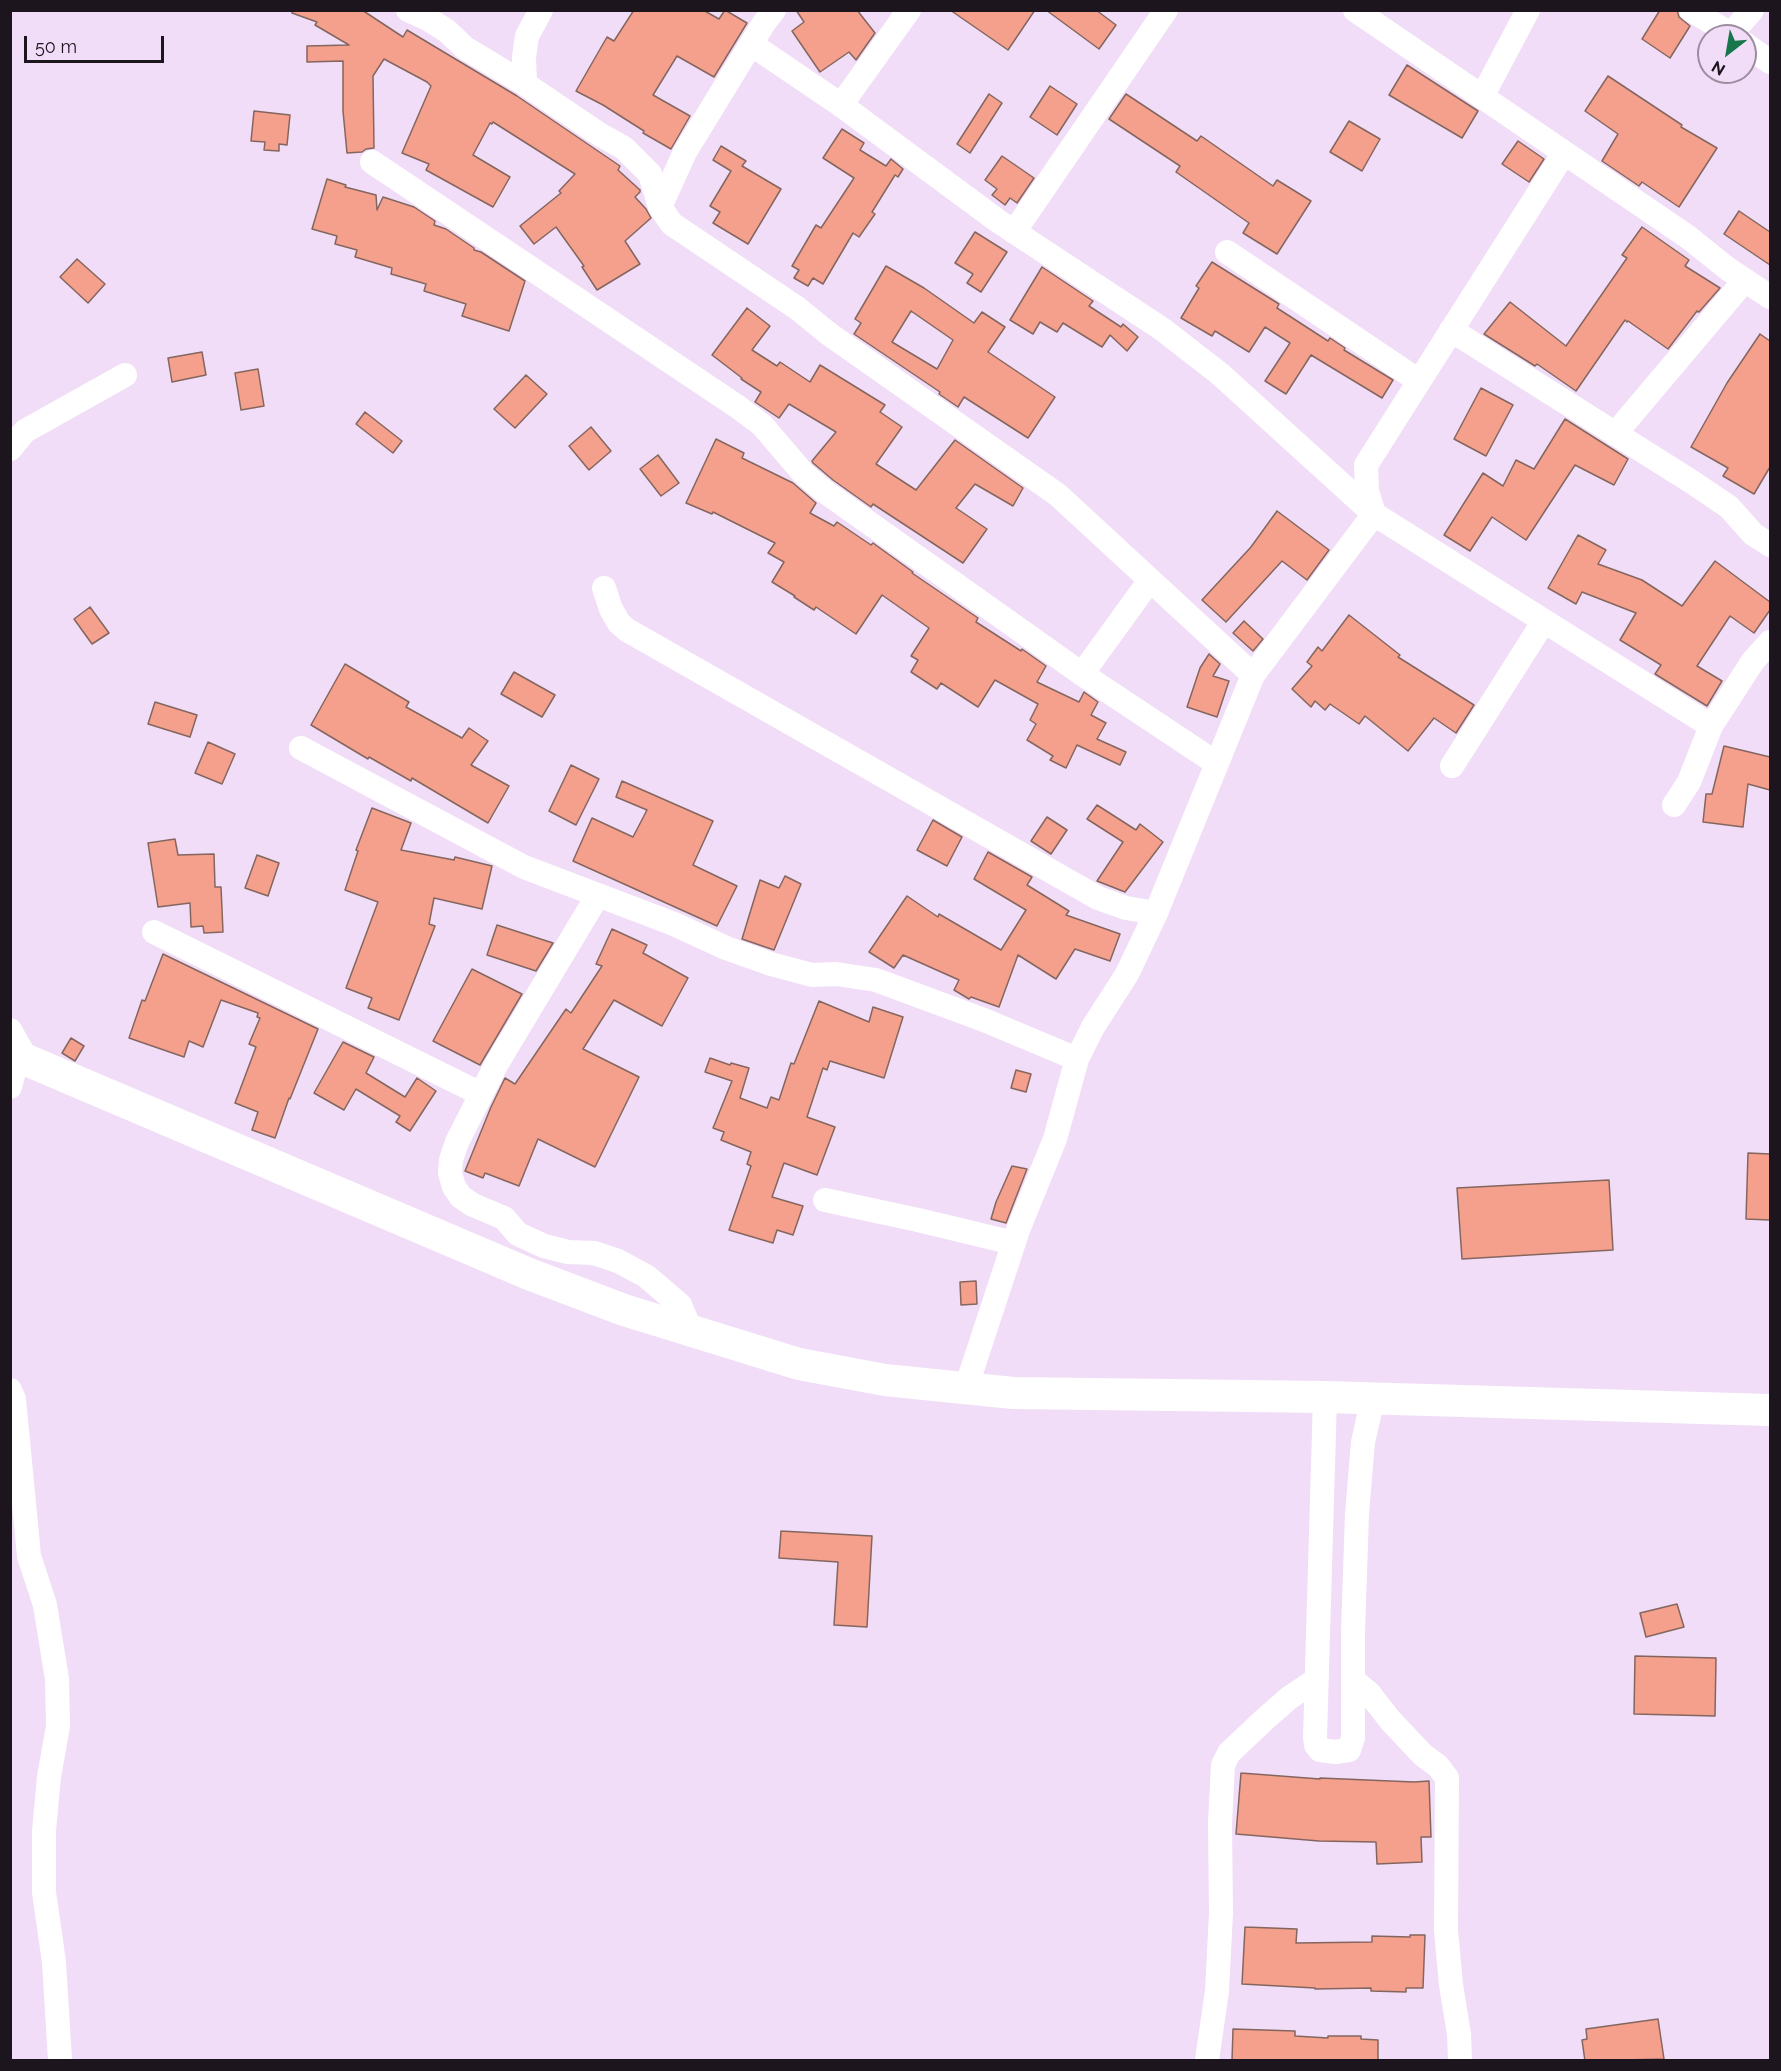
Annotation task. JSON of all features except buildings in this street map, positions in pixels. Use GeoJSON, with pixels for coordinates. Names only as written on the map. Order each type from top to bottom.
{"type":"FeatureCollection","features":[{"type":"Feature","properties":{"kind":"main road"},"geometry":{"type":"LineString","coordinates":[[16,1049],[529,1274],[692,1333],[799,1364],[885,1380],[1013,1393],[1373,1398],[1770,1410]]}},
{"type":"Feature","properties":{"kind":"street"},"geometry":{"type":"LineString","coordinates":[[408,10],[447,31],[465,48],[624,148],[650,174],[660,207],[672,224],[797,308],[829,334],[1058,495],[1253,675]]}},
{"type":"Feature","properties":{"kind":"street"},"geometry":{"type":"LineString","coordinates":[[525,84],[524,57],[527,36],[541,10]]}},
{"type":"Feature","properties":{"kind":"street"},"geometry":{"type":"LineString","coordinates":[[660,207],[685,152],[774,10]]}},
{"type":"Feature","properties":{"kind":"street"},"geometry":{"type":"LineString","coordinates":[[841,105],[909,10]]}},
{"type":"Feature","properties":{"kind":"street"},"geometry":{"type":"LineString","coordinates":[[1014,232],[1166,10]]}},
{"type":"Feature","properties":{"kind":"street"},"geometry":{"type":"LineString","coordinates":[[1355,10],[1688,237],[1770,297]]}},
{"type":"Feature","properties":{"kind":"street"},"geometry":{"type":"LineString","coordinates":[[1482,97],[1528,10]]}},
{"type":"Feature","properties":{"kind":"street"},"geometry":{"type":"LineString","coordinates":[[1691,10],[1714,24]]}},
{"type":"Feature","properties":{"kind":"street"},"geometry":{"type":"LineString","coordinates":[[1744,24],[1752,10]]}},
{"type":"Feature","properties":{"kind":"street"},"geometry":{"type":"LineString","coordinates":[[751,45],[841,105],[1014,232],[1162,330],[1220,374],[1374,514],[1711,726]]}},
{"type":"Feature","properties":{"kind":"street"},"geometry":{"type":"LineString","coordinates":[[1757,53],[1770,62]]}},
{"type":"Feature","properties":{"kind":"street"},"geometry":{"type":"LineString","coordinates":[[1374,514],[1367,491],[1366,465],[1564,153]]}},
{"type":"Feature","properties":{"kind":"street"},"geometry":{"type":"LineString","coordinates":[[372,162],[738,407],[762,425],[803,473],[824,491],[1082,674],[1216,763]]}},
{"type":"Feature","properties":{"kind":"street"},"geometry":{"type":"LineString","coordinates":[[1227,252],[1419,381]]}},
{"type":"Feature","properties":{"kind":"street"},"geometry":{"type":"LineString","coordinates":[[1615,434],[1745,280]]}},
{"type":"Feature","properties":{"kind":"street"},"geometry":{"type":"LineString","coordinates":[[1451,330],[1729,507],[1753,534],[1770,545]]}},
{"type":"Feature","properties":{"kind":"street"},"geometry":{"type":"LineString","coordinates":[[10,449],[26,431],[124,375]]}},
{"type":"Feature","properties":{"kind":"street"},"geometry":{"type":"LineString","coordinates":[[966,1388],[1014,1243],[1055,1139],[1077,1059],[1093,1027],[1127,974],[1156,913],[1253,675],[1374,514]]}},
{"type":"Feature","properties":{"kind":"street"},"geometry":{"type":"LineString","coordinates":[[1082,674],[1150,580]]}},
{"type":"Feature","properties":{"kind":"street"},"geometry":{"type":"LineString","coordinates":[[604,588],[618,623],[627,630],[1098,898],[1126,908],[1156,913]]}},
{"type":"Feature","properties":{"kind":"street"},"geometry":{"type":"LineString","coordinates":[[1452,766],[1544,621]]}},
{"type":"Feature","properties":{"kind":"street"},"geometry":{"type":"LineString","coordinates":[[1674,805],[1689,782],[1711,726],[1753,661],[1770,642]]}},
{"type":"Feature","properties":{"kind":"street"},"geometry":{"type":"LineString","coordinates":[[301,748],[524,867],[674,924],[726,948],[812,975],[836,974],[876,980],[984,1020],[1077,1059]]}},
{"type":"Feature","properties":{"kind":"street"},"geometry":{"type":"LineString","coordinates":[[598,895],[496,1065],[457,1142],[451,1160],[450,1173],[454,1188],[461,1197],[473,1205],[504,1218],[518,1234],[544,1246],[567,1252],[594,1254],[618,1261],[646,1276],[680,1305],[692,1333]]}},
{"type":"Feature","properties":{"kind":"street"},"geometry":{"type":"LineString","coordinates":[[154,932],[481,1094]]}},
{"type":"Feature","properties":{"kind":"street"},"geometry":{"type":"LineString","coordinates":[[10,1087],[16,1049]]}},
{"type":"Feature","properties":{"kind":"street"},"geometry":{"type":"LineString","coordinates":[[825,1200],[1014,1243]]}},
{"type":"Feature","properties":{"kind":"street"},"geometry":{"type":"LineString","coordinates":[[10,1390],[14,1399],[30,1556],[45,1605],[57,1679],[58,1726],[49,1777],[45,1820],[44,1882],[54,1962],[60,2061]]}},
{"type":"Feature","properties":{"kind":"street"},"geometry":{"type":"LineString","coordinates":[[1325,1397],[1316,1745],[1320,1750],[1345,1752],[1349,1750],[1353,1738],[1357,1514],[1363,1442],[1373,1398]]}},
{"type":"Feature","properties":{"kind":"street"},"geometry":{"type":"LineString","coordinates":[[1207,2061],[1218,1980],[1223,1765],[1229,1753],[1265,1719],[1289,1698],[1316,1680]]}},
{"type":"Feature","properties":{"kind":"street"},"geometry":{"type":"LineString","coordinates":[[1353,1680],[1369,1693],[1390,1720],[1423,1755],[1438,1766],[1447,1778],[1446,1930],[1451,1985],[1459,2034],[1460,2061]]}}]}
